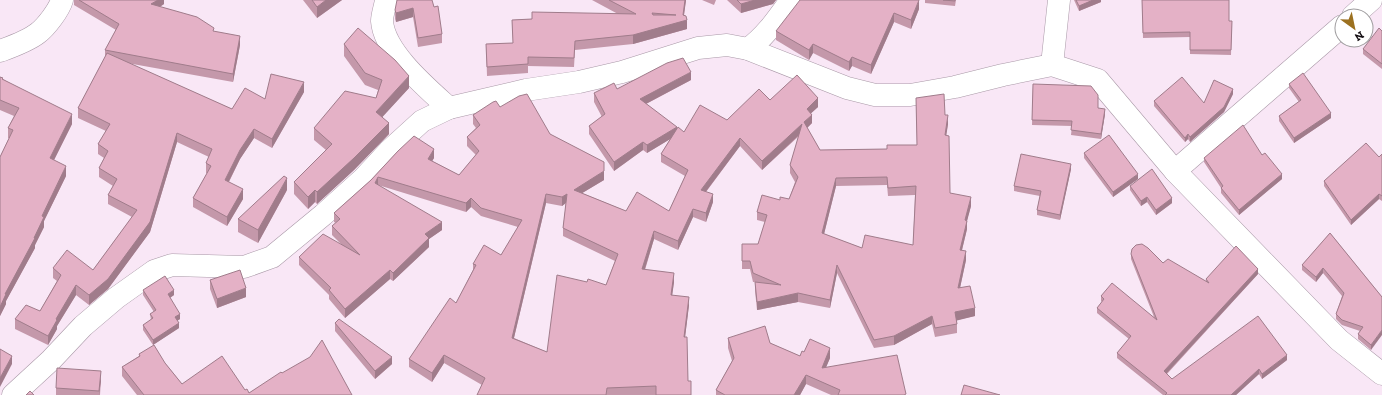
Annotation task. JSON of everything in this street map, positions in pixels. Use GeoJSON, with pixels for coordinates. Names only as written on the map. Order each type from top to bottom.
{"type":"FeatureCollection","features":[{"type":"Feature","properties":{"kind":"street"},"geometry":{"type":"LineString","coordinates":[[0,51],[38,33],[60,8],[62,0]]}},
{"type":"Feature","properties":{"kind":"street"},"geometry":{"type":"LineString","coordinates":[[386,0],[382,21],[386,40],[404,64],[449,108]]}},
{"type":"Feature","properties":{"kind":"street"},"geometry":{"type":"LineString","coordinates":[[748,49],[758,42],[766,33],[791,0]]}},
{"type":"Feature","properties":{"kind":"street"},"geometry":{"type":"LineString","coordinates":[[1052,65],[1059,0]]}},
{"type":"Feature","properties":{"kind":"street"},"geometry":{"type":"LineString","coordinates":[[1362,8],[1371,0]]}},
{"type":"Feature","properties":{"kind":"street"},"geometry":{"type":"LineString","coordinates":[[1175,171],[1334,33]]}},
{"type":"Feature","properties":{"kind":"street"},"geometry":{"type":"LineString","coordinates":[[13,395],[83,326],[116,298],[154,271],[172,265],[244,267],[272,257],[363,179],[389,151],[422,122],[449,108],[526,90],[586,80],[622,72],[698,48],[727,45],[748,49],[847,88],[874,95],[910,95],[955,87],[1002,75],[1052,65],[1098,80],[1175,171],[1339,340],[1382,374]]}},
{"type":"Feature","properties":{"kind":"building"},"geometry":{"type":"Polygon","coordinates":[[[79,0],[158,0],[151,4],[197,17],[214,28],[213,31],[240,36],[233,74],[105,50],[119,24],[79,0]]]}},
{"type":"Feature","properties":{"kind":"building"},"geometry":{"type":"Polygon","coordinates":[[[312,0],[326,0],[317,7],[312,0]]]}},
{"type":"Feature","properties":{"kind":"building"},"geometry":{"type":"Polygon","coordinates":[[[397,0],[432,0],[434,7],[438,6],[442,34],[418,38],[413,8],[396,13],[395,10],[397,0]]]}},
{"type":"Feature","properties":{"kind":"building"},"geometry":{"type":"Polygon","coordinates":[[[609,0],[685,0],[683,15],[686,16],[687,20],[633,35],[575,41],[574,58],[528,57],[528,64],[487,67],[486,44],[513,43],[512,20],[532,19],[532,12],[636,14],[609,0]],[[652,13],[653,15],[676,15],[652,13]]]}},
{"type":"Feature","properties":{"kind":"building"},"geometry":{"type":"Polygon","coordinates":[[[737,0],[755,0],[741,4],[737,0]]]}},
{"type":"Feature","properties":{"kind":"building"},"geometry":{"type":"Polygon","coordinates":[[[800,0],[919,0],[911,20],[894,13],[871,65],[852,57],[849,62],[813,44],[809,50],[776,31],[800,0]]]}},
{"type":"Feature","properties":{"kind":"building"},"geometry":{"type":"Polygon","coordinates":[[[1076,0],[1093,0],[1079,6],[1076,0]]]}},
{"type":"Feature","properties":{"kind":"building"},"geometry":{"type":"Polygon","coordinates":[[[1142,0],[1229,0],[1229,21],[1232,21],[1231,50],[1190,50],[1190,32],[1143,33],[1142,0]]]}},
{"type":"Feature","properties":{"kind":"building"},"geometry":{"type":"Polygon","coordinates":[[[358,28],[395,60],[409,76],[376,112],[389,123],[317,192],[315,190],[308,197],[294,182],[332,144],[314,128],[345,91],[376,98],[382,80],[365,73],[344,44],[358,28]]]}},
{"type":"Feature","properties":{"kind":"building"},"geometry":{"type":"Polygon","coordinates":[[[1379,28],[1382,31],[1382,64],[1363,49],[1374,48],[1374,35],[1379,28]]]}},
{"type":"Feature","properties":{"kind":"building"},"geometry":{"type":"Polygon","coordinates":[[[107,53],[232,109],[245,88],[265,99],[271,74],[304,82],[272,139],[254,129],[240,150],[225,180],[243,189],[227,217],[193,198],[211,166],[206,163],[212,149],[177,133],[150,222],[108,279],[89,295],[76,285],[48,336],[15,319],[26,305],[40,311],[61,275],[53,268],[67,250],[93,270],[137,210],[108,195],[117,179],[99,168],[108,151],[98,144],[110,124],[78,108],[107,53]]]}},
{"type":"Feature","properties":{"kind":"building"},"geometry":{"type":"Polygon","coordinates":[[[683,58],[691,72],[640,99],[677,127],[647,145],[643,142],[614,162],[589,126],[605,114],[594,93],[614,83],[617,89],[667,63],[683,58]]]}},
{"type":"Feature","properties":{"kind":"building"},"geometry":{"type":"Polygon","coordinates":[[[1303,73],[1331,113],[1294,138],[1279,116],[1301,100],[1289,84],[1303,73]]]}},
{"type":"Feature","properties":{"kind":"building"},"geometry":{"type":"Polygon","coordinates":[[[797,75],[818,98],[807,109],[812,115],[804,122],[820,150],[887,149],[887,145],[917,145],[916,98],[944,94],[945,115],[948,115],[945,135],[949,136],[950,193],[971,197],[965,220],[967,221],[960,250],[966,251],[958,288],[970,286],[975,308],[955,312],[957,324],[935,328],[932,316],[894,336],[874,340],[837,265],[830,300],[798,293],[757,302],[755,282],[781,285],[753,273],[750,261],[742,261],[742,244],[758,244],[767,215],[757,212],[762,195],[780,200],[780,197],[789,199],[798,177],[790,165],[802,124],[762,161],[740,138],[701,190],[713,194],[706,213],[693,209],[678,241],[654,231],[642,269],[674,273],[671,295],[689,297],[684,337],[687,337],[688,381],[691,381],[691,395],[656,395],[656,386],[607,388],[606,395],[477,395],[485,378],[444,355],[432,373],[409,359],[450,298],[456,303],[476,265],[473,264],[484,245],[501,255],[522,220],[481,208],[471,198],[466,203],[378,177],[375,183],[442,222],[425,234],[429,238],[393,273],[390,270],[345,309],[329,290],[331,288],[299,257],[323,234],[360,255],[332,226],[340,219],[334,213],[371,180],[414,136],[434,149],[428,159],[459,175],[479,151],[467,137],[480,125],[473,115],[496,101],[500,107],[519,96],[527,94],[550,134],[604,162],[604,171],[574,190],[626,211],[637,192],[669,211],[688,170],[661,154],[678,127],[684,132],[700,105],[727,120],[759,89],[770,100],[797,75]],[[887,177],[836,178],[822,233],[862,248],[865,235],[913,245],[916,186],[888,188],[887,177]],[[546,194],[512,338],[547,352],[557,275],[587,282],[588,279],[606,285],[618,254],[563,228],[567,194],[562,197],[546,194]]]}},
{"type":"Feature","properties":{"kind":"building"},"geometry":{"type":"Polygon","coordinates":[[[0,77],[72,114],[50,158],[66,166],[42,216],[44,217],[35,238],[5,294],[0,307],[0,157],[13,130],[8,128],[19,108],[0,100],[0,77]]]}},
{"type":"Feature","properties":{"kind":"building"},"geometry":{"type":"Polygon","coordinates":[[[1182,77],[1204,103],[1214,80],[1233,89],[1224,107],[1190,137],[1188,134],[1185,138],[1154,101],[1182,77]]]}},
{"type":"Feature","properties":{"kind":"building"},"geometry":{"type":"Polygon","coordinates":[[[1033,84],[1091,86],[1098,95],[1098,108],[1105,109],[1101,134],[1071,130],[1072,121],[1032,120],[1033,84]]]}},
{"type":"Feature","properties":{"kind":"building"},"geometry":{"type":"Polygon","coordinates":[[[1243,125],[1262,155],[1265,153],[1282,174],[1239,210],[1221,188],[1223,186],[1204,158],[1243,125]]]}},
{"type":"Feature","properties":{"kind":"building"},"geometry":{"type":"Polygon","coordinates":[[[1109,135],[1138,174],[1113,192],[1084,153],[1109,135]]]}},
{"type":"Feature","properties":{"kind":"building"},"geometry":{"type":"Polygon","coordinates":[[[1366,143],[1379,157],[1382,154],[1382,196],[1379,194],[1351,220],[1324,181],[1366,143]]]}},
{"type":"Feature","properties":{"kind":"building"},"geometry":{"type":"Polygon","coordinates":[[[1021,154],[1071,164],[1060,215],[1037,210],[1041,191],[1014,186],[1021,154]]]}},
{"type":"Feature","properties":{"kind":"building"},"geometry":{"type":"Polygon","coordinates":[[[1152,169],[1172,198],[1156,210],[1147,197],[1141,201],[1130,186],[1152,169]]]}},
{"type":"Feature","properties":{"kind":"building"},"geometry":{"type":"Polygon","coordinates":[[[284,176],[287,178],[258,230],[238,219],[284,176]]]}},
{"type":"Feature","properties":{"kind":"building"},"geometry":{"type":"Polygon","coordinates":[[[1330,233],[1382,297],[1382,330],[1371,345],[1358,334],[1363,327],[1342,320],[1336,314],[1344,293],[1323,268],[1316,277],[1302,265],[1330,233]]]}},
{"type":"Feature","properties":{"kind":"building"},"geometry":{"type":"Polygon","coordinates":[[[1142,244],[1163,263],[1168,259],[1209,283],[1206,279],[1236,246],[1258,269],[1164,371],[1172,379],[1258,316],[1287,355],[1262,374],[1259,369],[1231,395],[1165,395],[1167,393],[1117,353],[1131,336],[1097,308],[1104,299],[1101,296],[1112,283],[1157,320],[1131,254],[1132,249],[1136,245],[1142,244]]]}},
{"type":"Feature","properties":{"kind":"building"},"geometry":{"type":"Polygon","coordinates":[[[240,270],[246,288],[217,299],[210,280],[240,270]]]}},
{"type":"Feature","properties":{"kind":"building"},"geometry":{"type":"Polygon","coordinates":[[[165,276],[174,290],[168,294],[180,314],[175,317],[179,323],[153,340],[143,325],[153,318],[150,314],[156,310],[143,290],[165,276]]]}},
{"type":"Feature","properties":{"kind":"building"},"geometry":{"type":"Polygon","coordinates":[[[339,319],[392,357],[375,371],[335,323],[339,319]]]}},
{"type":"Feature","properties":{"kind":"building"},"geometry":{"type":"Polygon","coordinates":[[[765,326],[770,343],[800,356],[802,351],[804,352],[810,339],[830,348],[822,368],[897,355],[906,394],[838,395],[840,390],[806,375],[794,395],[725,395],[716,390],[734,358],[728,338],[765,326]]]}},
{"type":"Feature","properties":{"kind":"building"},"geometry":{"type":"Polygon","coordinates":[[[322,340],[352,395],[144,395],[122,367],[154,345],[165,363],[182,384],[222,356],[245,390],[247,389],[249,393],[281,372],[282,373],[310,357],[322,340]]]}},
{"type":"Feature","properties":{"kind":"building"},"geometry":{"type":"Polygon","coordinates":[[[0,349],[12,356],[0,378],[0,349]]]}},
{"type":"Feature","properties":{"kind":"building"},"geometry":{"type":"Polygon","coordinates":[[[57,368],[101,371],[99,391],[56,388],[57,368]]]}},
{"type":"Feature","properties":{"kind":"building"},"geometry":{"type":"Polygon","coordinates":[[[964,385],[1000,395],[961,395],[964,385]]]}},
{"type":"Feature","properties":{"kind":"building"},"geometry":{"type":"Polygon","coordinates":[[[30,391],[34,395],[26,395],[30,391]]]}}]}
